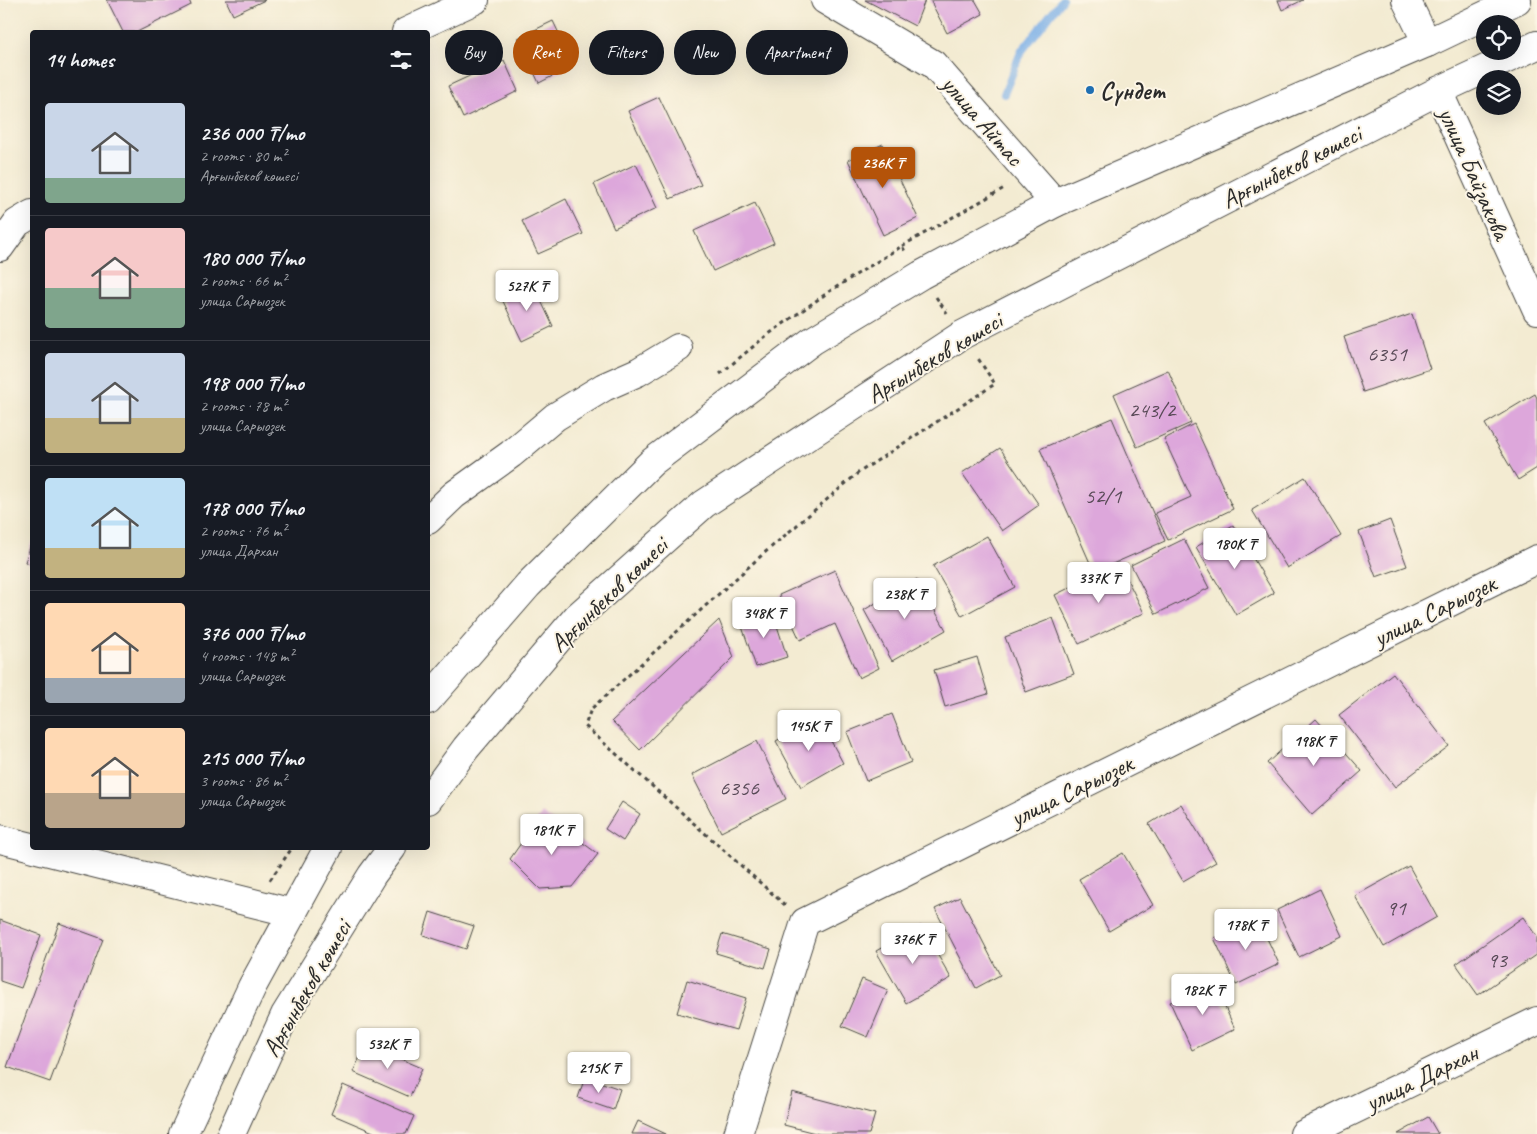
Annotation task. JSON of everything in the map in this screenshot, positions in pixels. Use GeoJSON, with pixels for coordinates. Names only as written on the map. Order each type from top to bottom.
{"type":"FeatureCollection","features":[{"type":"Feature","properties":{"kind":"main road"},"geometry":{"type":"LineString","coordinates":[[410,30],[475,0]]}},
{"type":"Feature","properties":{"kind":"main road","name":"улица Айтас"},"geometry":{"type":"LineString","coordinates":[[825,0],[933,64],[1055,203]]}},
{"type":"Feature","properties":{"kind":"main road"},"geometry":{"type":"LineString","coordinates":[[1406,0],[1427,43]]}},
{"type":"Feature","properties":{"kind":"main road"},"geometry":{"type":"LineString","coordinates":[[430,698],[528,585],[652,462],[812,341],[921,275],[1055,203],[1427,43],[1517,0]]}},
{"type":"Feature","properties":{"kind":"main road","name":"Арғынбеков көшесі"},"geometry":{"type":"LineString","coordinates":[[430,797],[466,748],[577,617],[704,504],[962,335],[1438,91],[1537,45]]}},
{"type":"Feature","properties":{"kind":"main road","name":"улица Байзакова"},"geometry":{"type":"LineString","coordinates":[[1438,91],[1537,310]]}},
{"type":"Feature","properties":{"kind":"main road"},"geometry":{"type":"LineString","coordinates":[[0,247],[17,223],[30,215]]}},
{"type":"Feature","properties":{"kind":"main road"},"geometry":{"type":"LineString","coordinates":[[430,518],[454,495],[511,454],[556,417],[604,387],[638,372],[678,348]]}},
{"type":"Feature","properties":{"kind":"main road","name":"улица Сарыозек"},"geometry":{"type":"LineString","coordinates":[[804,922],[1537,559]]}},
{"type":"Feature","properties":{"kind":"main road"},"geometry":{"type":"LineString","coordinates":[[0,839],[30,846]]}},
{"type":"Feature","properties":{"kind":"main road"},"geometry":{"type":"LineString","coordinates":[[45,850],[293,913]]}},
{"type":"Feature","properties":{"kind":"main road","name":"Арғынбеков көшесі"},"geometry":{"type":"LineString","coordinates":[[184,1134],[252,987],[327,850]]}},
{"type":"Feature","properties":{"kind":"main road","name":"Арғынбеков көшесі"},"geometry":{"type":"LineString","coordinates":[[233,1129],[285,1014],[372,876],[391,850]]}},
{"type":"Feature","properties":{"kind":"main road"},"geometry":{"type":"LineString","coordinates":[[738,1134],[804,922]]}},
{"type":"Feature","properties":{"kind":"main road","name":"улица Дархан"},"geometry":{"type":"LineString","coordinates":[[1304,1134],[1537,1021]]}},
{"type":"Feature","properties":{"kind":"main road"},"geometry":{"type":"LineString","coordinates":[[195,1108],[233,1129]]}},
{"type":"Feature","properties":{"kind":"path"},"geometry":{"type":"LineString","coordinates":[[716,377],[766,336],[830,291],[902,246],[1029,173]]}},
{"type":"Feature","properties":{"kind":"path"},"geometry":{"type":"LineString","coordinates":[[804,922],[585,726],[591,709],[762,555],[858,473],[995,384],[902,246]]}},
{"type":"Feature","properties":{"kind":"path"},"geometry":{"type":"LineString","coordinates":[[255,903],[291,850]]}},
{"type":"Feature","properties":{"kind":"building"},"geometry":{"type":"Polygon","coordinates":[[[107,0],[189,0],[191,5],[141,30],[122,30],[107,0]]]}},
{"type":"Feature","properties":{"kind":"building"},"geometry":{"type":"Polygon","coordinates":[[[226,0],[265,0],[233,15],[226,0]]]}},
{"type":"Feature","properties":{"kind":"building"},"geometry":{"type":"Polygon","coordinates":[[[865,0],[925,0],[915,26],[865,0]]]}},
{"type":"Feature","properties":{"kind":"building"},"geometry":{"type":"Polygon","coordinates":[[[930,0],[975,0],[983,14],[947,33],[930,0]]]}},
{"type":"Feature","properties":{"kind":"building"},"geometry":{"type":"Polygon","coordinates":[[[1278,0],[1303,0],[1282,10],[1278,0]]]}},
{"type":"Feature","properties":{"kind":"building"},"geometry":{"type":"Polygon","coordinates":[[[553,21],[557,30],[534,30],[553,21]]]}},
{"type":"Feature","properties":{"kind":"building"},"geometry":{"type":"Polygon","coordinates":[[[503,60],[518,91],[463,118],[448,86],[472,75],[503,75],[503,60]]]}},
{"type":"Feature","properties":{"kind":"building"},"geometry":{"type":"Polygon","coordinates":[[[535,75],[555,75],[539,83],[535,75]]]}},
{"type":"Feature","properties":{"kind":"building"},"geometry":{"type":"Polygon","coordinates":[[[659,97],[701,185],[670,199],[628,111],[659,97]]]}},
{"type":"Feature","properties":{"kind":"building"},"geometry":{"type":"Polygon","coordinates":[[[883,144],[918,218],[883,235],[848,160],[883,144]]]}},
{"type":"Feature","properties":{"kind":"building"},"geometry":{"type":"Polygon","coordinates":[[[636,164],[657,208],[614,228],[594,184],[636,164]]]}},
{"type":"Feature","properties":{"kind":"building"},"geometry":{"type":"Polygon","coordinates":[[[566,199],[583,234],[538,254],[522,221],[566,199]]]}},
{"type":"Feature","properties":{"kind":"building"},"geometry":{"type":"Polygon","coordinates":[[[755,203],[774,243],[713,271],[694,231],[755,203]]]}},
{"type":"Feature","properties":{"kind":"building"},"geometry":{"type":"Polygon","coordinates":[[[532,282],[553,326],[522,341],[501,297],[532,282]]]}},
{"type":"Feature","properties":{"kind":"building"},"geometry":{"type":"Polygon","coordinates":[[[1412,314],[1430,369],[1363,392],[1344,337],[1412,314]]]}},
{"type":"Feature","properties":{"kind":"building"},"geometry":{"type":"Polygon","coordinates":[[[1168,370],[1191,423],[1137,447],[1114,394],[1168,370]]]}},
{"type":"Feature","properties":{"kind":"building"},"geometry":{"type":"Polygon","coordinates":[[[1535,394],[1537,398],[1537,468],[1518,480],[1485,424],[1535,394]]]}},
{"type":"Feature","properties":{"kind":"building"},"geometry":{"type":"Polygon","coordinates":[[[1112,418],[1165,541],[1094,572],[1040,449],[1112,418]]]}},
{"type":"Feature","properties":{"kind":"building"},"geometry":{"type":"Polygon","coordinates":[[[1194,424],[1233,509],[1168,540],[1155,513],[1191,497],[1164,439],[1194,424]]]}},
{"type":"Feature","properties":{"kind":"building"},"geometry":{"type":"Polygon","coordinates":[[[1000,448],[1039,505],[1002,531],[962,473],[1000,448]]]}},
{"type":"Feature","properties":{"kind":"building"},"geometry":{"type":"Polygon","coordinates":[[[1305,477],[1341,536],[1287,568],[1252,510],[1305,477]]]}},
{"type":"Feature","properties":{"kind":"building"},"geometry":{"type":"Polygon","coordinates":[[[1390,520],[1407,566],[1376,577],[1359,532],[1390,520]]]}},
{"type":"Feature","properties":{"kind":"building"},"geometry":{"type":"Polygon","coordinates":[[[1233,525],[1274,593],[1236,615],[1196,547],[1233,525]]]}},
{"type":"Feature","properties":{"kind":"building"},"geometry":{"type":"Polygon","coordinates":[[[987,536],[1015,587],[962,616],[933,566],[987,536]]]}},
{"type":"Feature","properties":{"kind":"building"},"geometry":{"type":"Polygon","coordinates":[[[1184,539],[1209,588],[1156,614],[1131,565],[1184,539]]]}},
{"type":"Feature","properties":{"kind":"building"},"geometry":{"type":"Polygon","coordinates":[[[30,547],[30,564],[25,562],[30,547]]]}},
{"type":"Feature","properties":{"kind":"building"},"geometry":{"type":"Polygon","coordinates":[[[1119,563],[1144,613],[1079,644],[1055,595],[1119,563]]]}},
{"type":"Feature","properties":{"kind":"building"},"geometry":{"type":"Polygon","coordinates":[[[835,570],[879,668],[859,678],[835,624],[800,640],[779,595],[835,570]]]}},
{"type":"Feature","properties":{"kind":"building"},"geometry":{"type":"Polygon","coordinates":[[[917,579],[946,630],[892,661],[864,610],[917,579]]]}},
{"type":"Feature","properties":{"kind":"building"},"geometry":{"type":"Polygon","coordinates":[[[772,610],[787,657],[756,667],[740,621],[772,610]]]}},
{"type":"Feature","properties":{"kind":"building"},"geometry":{"type":"Polygon","coordinates":[[[1053,618],[1074,674],[1026,692],[1005,637],[1053,618]]]}},
{"type":"Feature","properties":{"kind":"building"},"geometry":{"type":"Polygon","coordinates":[[[719,620],[734,657],[640,750],[612,721],[719,620]]]}},
{"type":"Feature","properties":{"kind":"building"},"geometry":{"type":"Polygon","coordinates":[[[977,657],[988,694],[945,707],[934,670],[977,657]]]}},
{"type":"Feature","properties":{"kind":"building"},"geometry":{"type":"Polygon","coordinates":[[[1393,673],[1449,746],[1395,787],[1339,715],[1393,673]]]}},
{"type":"Feature","properties":{"kind":"building"},"geometry":{"type":"Polygon","coordinates":[[[892,714],[911,762],[866,781],[847,732],[892,714]]]}},
{"type":"Feature","properties":{"kind":"building"},"geometry":{"type":"Polygon","coordinates":[[[818,717],[843,763],[801,787],[776,741],[818,717]]]}},
{"type":"Feature","properties":{"kind":"building"},"geometry":{"type":"Polygon","coordinates":[[[1316,719],[1362,771],[1312,815],[1267,763],[1316,719]]]}},
{"type":"Feature","properties":{"kind":"building"},"geometry":{"type":"Polygon","coordinates":[[[757,741],[786,799],[721,832],[692,775],[757,741]]]}},
{"type":"Feature","properties":{"kind":"building"},"geometry":{"type":"Polygon","coordinates":[[[622,802],[640,814],[623,841],[605,829],[622,802]]]}},
{"type":"Feature","properties":{"kind":"building"},"geometry":{"type":"Polygon","coordinates":[[[1181,804],[1216,862],[1183,881],[1149,824],[1181,804]]]}},
{"type":"Feature","properties":{"kind":"building"},"geometry":{"type":"Polygon","coordinates":[[[542,813],[598,854],[572,887],[540,889],[510,859],[542,813]]]}},
{"type":"Feature","properties":{"kind":"building"},"geometry":{"type":"Polygon","coordinates":[[[1123,853],[1153,905],[1109,931],[1079,879],[1123,853]]]}},
{"type":"Feature","properties":{"kind":"building"},"geometry":{"type":"Polygon","coordinates":[[[1409,866],[1437,917],[1384,947],[1355,896],[1409,866]]]}},
{"type":"Feature","properties":{"kind":"building"},"geometry":{"type":"Polygon","coordinates":[[[1320,889],[1342,936],[1299,957],[1277,910],[1320,889]]]}},
{"type":"Feature","properties":{"kind":"building"},"geometry":{"type":"Polygon","coordinates":[[[960,897],[1000,975],[976,988],[935,909],[960,897]]]}},
{"type":"Feature","properties":{"kind":"building"},"geometry":{"type":"Polygon","coordinates":[[[430,912],[474,926],[466,949],[423,935],[430,912]]]}},
{"type":"Feature","properties":{"kind":"building"},"geometry":{"type":"Polygon","coordinates":[[[1257,917],[1279,964],[1236,985],[1214,938],[1257,917]]]}},
{"type":"Feature","properties":{"kind":"building"},"geometry":{"type":"Polygon","coordinates":[[[1523,917],[1537,937],[1537,954],[1478,995],[1456,964],[1523,917]]]}},
{"type":"Feature","properties":{"kind":"building"},"geometry":{"type":"Polygon","coordinates":[[[0,920],[41,935],[21,988],[0,981],[0,920]]]}},
{"type":"Feature","properties":{"kind":"building"},"geometry":{"type":"Polygon","coordinates":[[[59,923],[103,939],[50,1082],[7,1067],[59,923]]]}},
{"type":"Feature","properties":{"kind":"building"},"geometry":{"type":"Polygon","coordinates":[[[921,926],[951,978],[906,1003],[876,951],[921,926]]]}},
{"type":"Feature","properties":{"kind":"building"},"geometry":{"type":"Polygon","coordinates":[[[722,934],[771,949],[765,968],[716,953],[722,934]]]}},
{"type":"Feature","properties":{"kind":"building"},"geometry":{"type":"Polygon","coordinates":[[[862,979],[888,990],[868,1037],[842,1026],[862,979]]]}},
{"type":"Feature","properties":{"kind":"building"},"geometry":{"type":"Polygon","coordinates":[[[687,980],[746,998],[736,1030],[677,1013],[687,980]]]}},
{"type":"Feature","properties":{"kind":"building"},"geometry":{"type":"Polygon","coordinates":[[[1213,981],[1235,1029],[1192,1050],[1170,1002],[1213,981]]]}},
{"type":"Feature","properties":{"kind":"building"},"geometry":{"type":"Polygon","coordinates":[[[366,1044],[422,1068],[410,1097],[353,1072],[366,1044]]]}},
{"type":"Feature","properties":{"kind":"building"},"geometry":{"type":"Polygon","coordinates":[[[585,1077],[620,1089],[613,1110],[578,1098],[585,1077]]]}},
{"type":"Feature","properties":{"kind":"building"},"geometry":{"type":"Polygon","coordinates":[[[343,1085],[414,1116],[406,1134],[378,1134],[331,1114],[343,1085]]]}},
{"type":"Feature","properties":{"kind":"building"},"geometry":{"type":"Polygon","coordinates":[[[792,1092],[875,1114],[869,1134],[819,1134],[784,1125],[792,1092]]]}},
{"type":"Feature","properties":{"kind":"building"},"geometry":{"type":"Polygon","coordinates":[[[1428,1117],[1438,1134],[1398,1134],[1428,1117]]]}},
{"type":"Feature","properties":{"kind":"building"},"geometry":{"type":"Polygon","coordinates":[[[638,1121],[666,1134],[632,1134],[638,1121]]]}},
{"type":"Feature","properties":{"kind":"waterway"},"geometry":{"type":"LineString","coordinates":[[1004,94],[1021,52],[1062,0]]}},
{"type":"Feature","properties":{"kind":"place","name":"Сүндет"},"geometry":{"type":"Point","coordinates":[1090,90]}}]}
